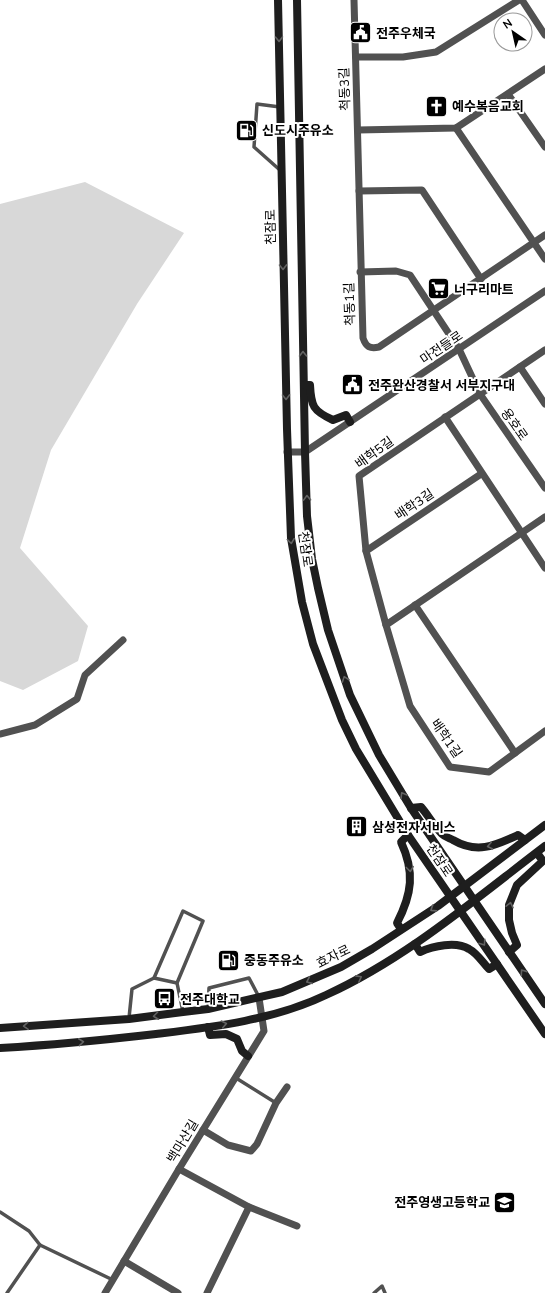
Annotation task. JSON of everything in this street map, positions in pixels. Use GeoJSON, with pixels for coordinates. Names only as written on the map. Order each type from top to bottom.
{"type":"FeatureCollection","features":[{"type":"Feature","properties":{"kind":"street","name":"천잠로"},"geometry":{"type":"LineString","coordinates":[[278,0],[287,452],[291,538],[302,602],[313,644],[342,720],[356,749],[408,835],[545,1034]]}},
{"type":"Feature","properties":{"kind":"street","name":"천잠로"},"geometry":{"type":"LineString","coordinates":[[297,0],[307,516],[312,559],[328,630],[350,695],[379,755],[411,808],[545,1004]]}},
{"type":"Feature","properties":{"kind":"street"},"geometry":{"type":"LineString","coordinates":[[354,0],[356,57]]}},
{"type":"Feature","properties":{"kind":"street","name":"척동3길"},"geometry":{"type":"LineString","coordinates":[[360,272],[356,57],[403,57],[436,52],[520,0],[545,35]]}},
{"type":"Feature","properties":{"kind":"street"},"geometry":{"type":"LineString","coordinates":[[358,130],[456,128],[545,69]]}},
{"type":"Feature","properties":{"kind":"street"},"geometry":{"type":"LineString","coordinates":[[508,94],[545,147]]}},
{"type":"Feature","properties":{"kind":"street"},"geometry":{"type":"LineString","coordinates":[[456,128],[545,259]]}},
{"type":"Feature","properties":{"kind":"street"},"geometry":{"type":"LineString","coordinates":[[359,191],[422,190],[481,279]]}},
{"type":"Feature","properties":{"kind":"street","name":"척동1길"},"geometry":{"type":"LineString","coordinates":[[434,309],[410,275],[396,271],[360,272],[363,338],[365,345],[371,348],[379,347],[545,235]]}},
{"type":"Feature","properties":{"kind":"street","name":"마전들로"},"geometry":{"type":"LineString","coordinates":[[305,452],[545,291]]}},
{"type":"Feature","properties":{"kind":"street","name":"용호로"},"geometry":{"type":"LineString","coordinates":[[434,309],[459,349],[480,394],[545,488]]}},
{"type":"Feature","properties":{"kind":"street","name":"배학5길"},"geometry":{"type":"LineString","coordinates":[[366,550],[359,476],[545,350]]}},
{"type":"Feature","properties":{"kind":"street"},"geometry":{"type":"LineString","coordinates":[[520,367],[545,404]]}},
{"type":"Feature","properties":{"kind":"street"},"geometry":{"type":"LineString","coordinates":[[304,385],[310,385],[311,401],[319,414],[333,420],[346,415],[350,422]]}},
{"type":"Feature","properties":{"kind":"street"},"geometry":{"type":"LineString","coordinates":[[445,417],[481,474],[545,568]]}},
{"type":"Feature","properties":{"kind":"street"},"geometry":{"type":"LineString","coordinates":[[287,452],[305,452]]}},
{"type":"Feature","properties":{"kind":"street","name":"배학3길"},"geometry":{"type":"LineString","coordinates":[[366,550],[481,474]]}},
{"type":"Feature","properties":{"kind":"street"},"geometry":{"type":"LineString","coordinates":[[366,550],[386,625],[545,517]]}},
{"type":"Feature","properties":{"kind":"street"},"geometry":{"type":"LineString","coordinates":[[415,605],[515,753]]}},
{"type":"Feature","properties":{"kind":"street","name":"배학1길"},"geometry":{"type":"LineString","coordinates":[[386,625],[410,706],[450,767],[489,772],[545,731]]}},
{"type":"Feature","properties":{"kind":"street"},"geometry":{"type":"LineString","coordinates":[[0,734],[35,725],[77,699],[85,675],[123,640]]}},
{"type":"Feature","properties":{"kind":"street"},"geometry":{"type":"LineString","coordinates":[[411,808],[421,807],[443,835],[470,848],[480,848],[499,844],[518,835],[526,840]]}},
{"type":"Feature","properties":{"kind":"street","name":"효자로"},"geometry":{"type":"LineString","coordinates":[[0,1028],[128,1019],[208,1009],[282,992],[341,967],[372,949],[451,896],[545,825]]}},
{"type":"Feature","properties":{"kind":"street"},"geometry":{"type":"LineString","coordinates":[[401,929],[397,923],[404,909],[410,878],[410,865],[401,842],[408,835]]}},
{"type":"Feature","properties":{"kind":"street"},"geometry":{"type":"LineString","coordinates":[[0,1048],[58,1044],[208,1027],[262,1016],[326,996],[364,976],[415,944],[475,901],[545,846]]}},
{"type":"Feature","properties":{"kind":"street"},"geometry":{"type":"LineString","coordinates":[[509,952],[517,945],[509,920],[509,905],[517,885],[543,861],[537,853]]}},
{"type":"Feature","properties":{"kind":"street"},"geometry":{"type":"LineString","coordinates":[[415,944],[420,952],[431,947],[454,944],[469,948],[489,969],[497,964]]}},
{"type":"Feature","properties":{"kind":"street","name":"백마산길"},"geometry":{"type":"LineString","coordinates":[[105,1293],[202,1130],[264,1031],[259,998]]}},
{"type":"Feature","properties":{"kind":"street"},"geometry":{"type":"LineString","coordinates":[[208,1027],[210,1035],[226,1034],[237,1039],[242,1051],[248,1056]]}},
{"type":"Feature","properties":{"kind":"street"},"geometry":{"type":"LineString","coordinates":[[202,1130],[228,1145],[251,1150],[257,1144],[276,1103],[287,1086]]}},
{"type":"Feature","properties":{"kind":"street"},"geometry":{"type":"LineString","coordinates":[[179,1169],[249,1207],[297,1226]]}},
{"type":"Feature","properties":{"kind":"street"},"geometry":{"type":"LineString","coordinates":[[207,1293],[249,1207]]}},
{"type":"Feature","properties":{"kind":"street"},"geometry":{"type":"LineString","coordinates":[[124,1260],[178,1293]]}},
{"type":"Feature","properties":{"kind":"lane"},"geometry":{"type":"LineString","coordinates":[[280,107],[257,104],[254,147],[281,171]]}},
{"type":"Feature","properties":{"kind":"lane"},"geometry":{"type":"LineString","coordinates":[[154,978],[183,911],[203,921],[177,983],[182,1012]]}},
{"type":"Feature","properties":{"kind":"lane"},"geometry":{"type":"LineString","coordinates":[[128,1019],[132,989],[154,978],[177,983]]}},
{"type":"Feature","properties":{"kind":"lane"},"geometry":{"type":"LineString","coordinates":[[208,1009],[209,988],[249,978],[259,998]]}},
{"type":"Feature","properties":{"kind":"lane"},"geometry":{"type":"LineString","coordinates":[[235,1078],[276,1103]]}},
{"type":"Feature","properties":{"kind":"lane"},"geometry":{"type":"LineString","coordinates":[[0,1212],[29,1231],[40,1245],[113,1280]]}},
{"type":"Feature","properties":{"kind":"lane"},"geometry":{"type":"LineString","coordinates":[[7,1293],[40,1245]]}},
{"type":"Feature","properties":{"kind":"lane"},"geometry":{"type":"LineString","coordinates":[[374,1293],[382,1286],[385,1293]]}},
{"type":"Feature","properties":{"kind":"shaded area"},"geometry":{"type":"Polygon","coordinates":[[[85,182],[184,233],[137,304],[51,450],[20,548],[88,626],[78,661],[23,690],[0,681],[0,204],[85,182]]]}},
{"type":"Feature","properties":{"kind":"place","name":"전주우체국"},"geometry":{"type":"Point","coordinates":[360,33]}},
{"type":"Feature","properties":{"kind":"place","name":"예수복음교회"},"geometry":{"type":"Point","coordinates":[436,106]}},
{"type":"Feature","properties":{"kind":"place","name":"신도시주유소"},"geometry":{"type":"Point","coordinates":[246,130]}},
{"type":"Feature","properties":{"kind":"place","name":"너구리마트"},"geometry":{"type":"Point","coordinates":[438,289]}},
{"type":"Feature","properties":{"kind":"place","name":"전주완산경찰서 서부지구대"},"geometry":{"type":"Point","coordinates":[352,385]}},
{"type":"Feature","properties":{"kind":"place","name":"삼성전자서비스"},"geometry":{"type":"Point","coordinates":[357,827]}},
{"type":"Feature","properties":{"kind":"place","name":"중동주유소"},"geometry":{"type":"Point","coordinates":[229,960]}},
{"type":"Feature","properties":{"kind":"place","name":"전주대학교"},"geometry":{"type":"Point","coordinates":[165,999]}},
{"type":"Feature","properties":{"kind":"place","name":"전주영생고등학교"},"geometry":{"type":"Point","coordinates":[505,1202]}}]}
